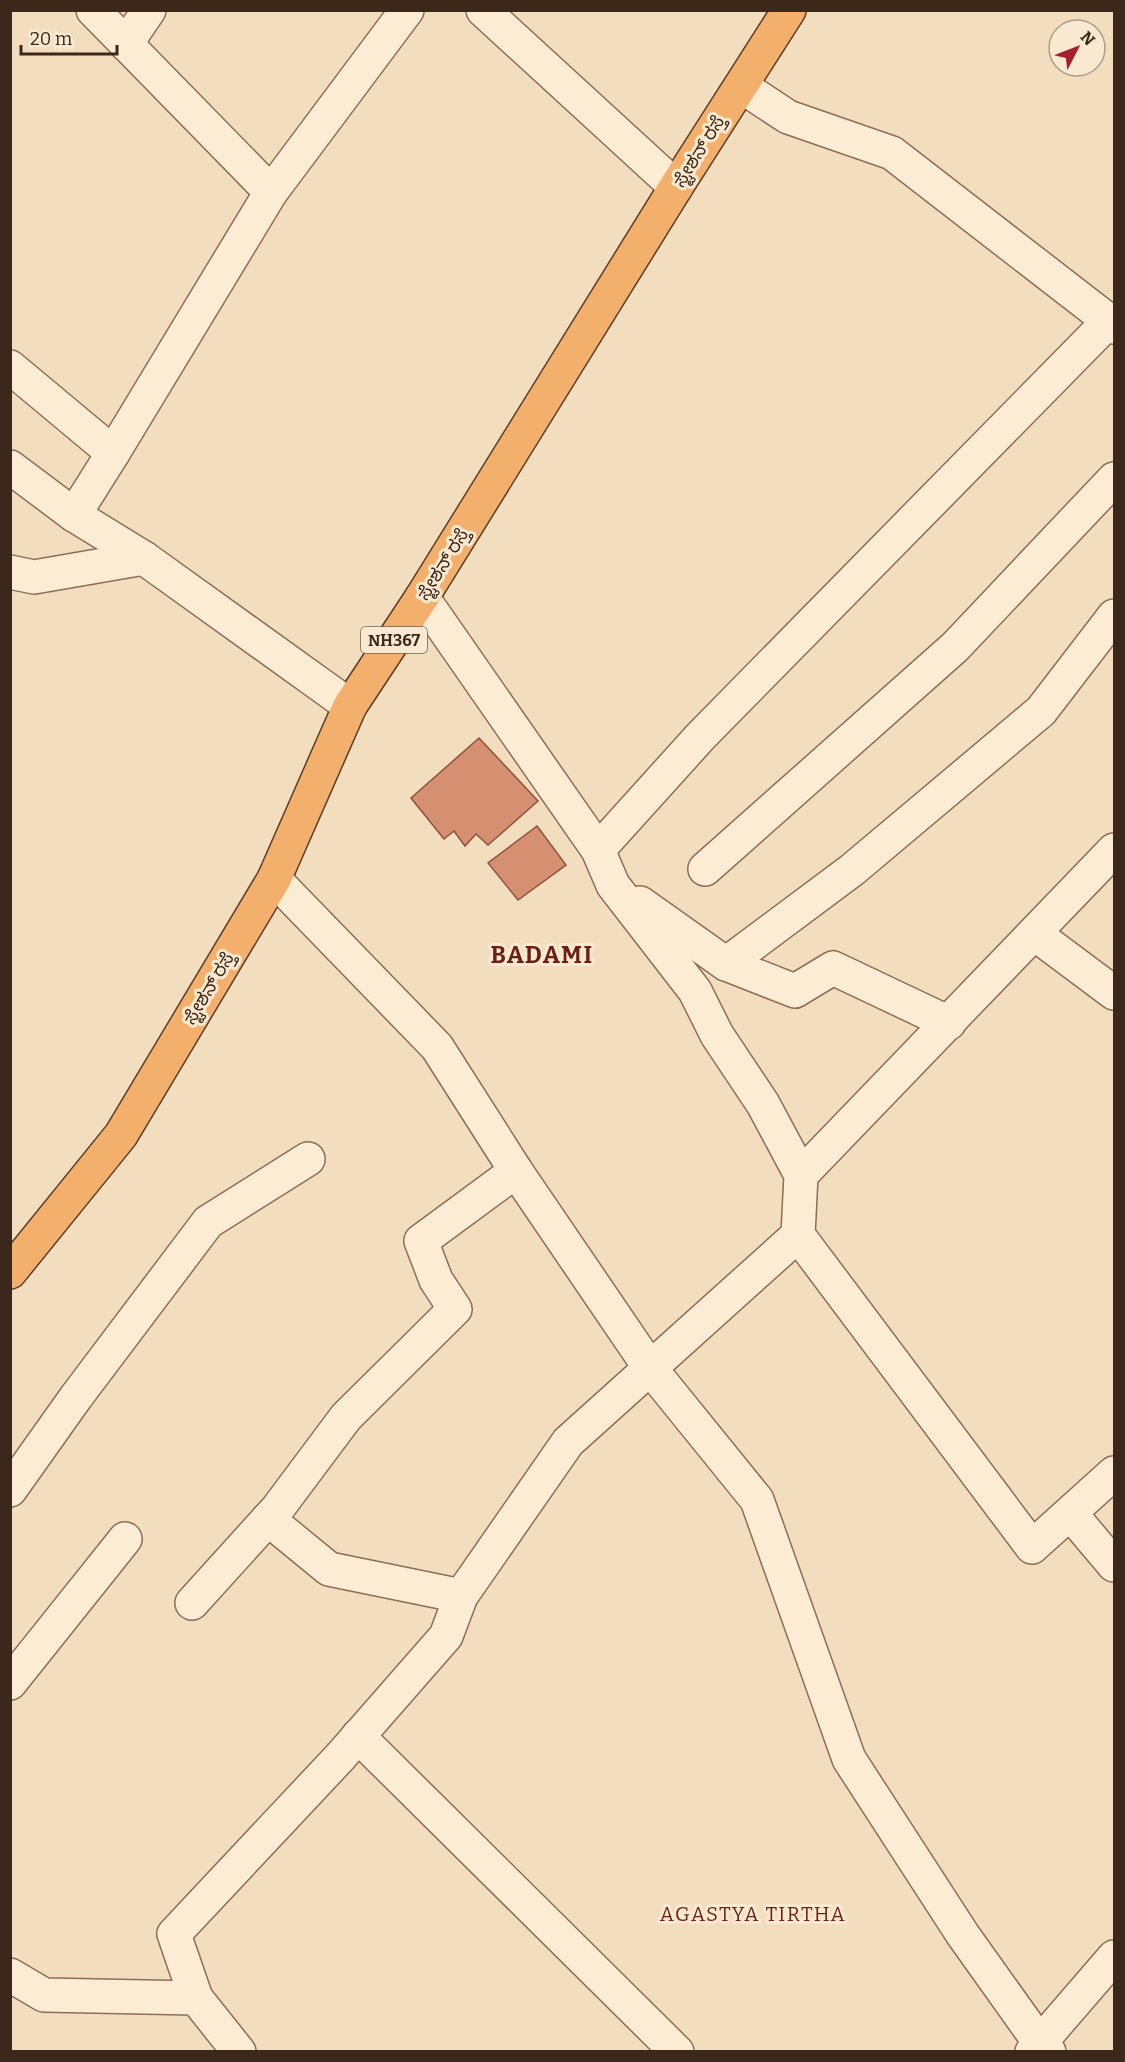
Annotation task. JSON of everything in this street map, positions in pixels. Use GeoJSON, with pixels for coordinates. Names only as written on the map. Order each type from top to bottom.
{"type":"FeatureCollection","features":[{"type":"Feature","properties":{"kind":"highway","name":"ಸ್ಟೇಶನ್ ರಸ್ತೆ"},"geometry":{"type":"LineString","coordinates":[[10,1272],[121,1135],[274,879],[350,706],[422,597],[676,187],[789,10]]}},
{"type":"Feature","properties":{"kind":"street"},"geometry":{"type":"LineString","coordinates":[[93,10],[271,192]]}},
{"type":"Feature","properties":{"kind":"street"},"geometry":{"type":"LineString","coordinates":[[126,44],[149,10]]}},
{"type":"Feature","properties":{"kind":"street"},"geometry":{"type":"LineString","coordinates":[[74,515],[271,192],[406,10]]}},
{"type":"Feature","properties":{"kind":"street"},"geometry":{"type":"LineString","coordinates":[[483,10],[676,187]]}},
{"type":"Feature","properties":{"kind":"street"},"geometry":{"type":"LineString","coordinates":[[598,850],[708,729],[1112,324],[892,153],[788,117],[741,86]]}},
{"type":"Feature","properties":{"kind":"street"},"geometry":{"type":"LineString","coordinates":[[10,367],[113,453]]}},
{"type":"Feature","properties":{"kind":"street"},"geometry":{"type":"LineString","coordinates":[[10,467],[74,515],[144,558],[350,706]]}},
{"type":"Feature","properties":{"kind":"street"},"geometry":{"type":"LineString","coordinates":[[705,869],[955,647],[1114,479]]}},
{"type":"Feature","properties":{"kind":"street"},"geometry":{"type":"LineString","coordinates":[[10,572],[34,577],[144,558]]}},
{"type":"Feature","properties":{"kind":"street"},"geometry":{"type":"LineString","coordinates":[[422,597],[598,850],[614,885],[695,991],[717,1035],[763,1104],[801,1175],[798,1235],[1032,1547],[1114,1473]]}},
{"type":"Feature","properties":{"kind":"street"},"geometry":{"type":"LineString","coordinates":[[726,964],[852,870],[1041,711],[1114,616]]}},
{"type":"Feature","properties":{"kind":"street"},"geometry":{"type":"LineString","coordinates":[[801,1175],[1035,934],[1114,849]]}},
{"type":"Feature","properties":{"kind":"street"},"geometry":{"type":"LineString","coordinates":[[274,879],[437,1047],[516,1171],[650,1368],[757,1500],[849,1759],[1040,2049],[1114,1957]]}},
{"type":"Feature","properties":{"kind":"street"},"geometry":{"type":"LineString","coordinates":[[614,885],[726,964],[795,991],[833,968],[949,1023]]}},
{"type":"Feature","properties":{"kind":"street"},"geometry":{"type":"LineString","coordinates":[[1035,934],[1114,993]]}},
{"type":"Feature","properties":{"kind":"street"},"geometry":{"type":"LineString","coordinates":[[10,1490],[76,1397],[208,1222],[308,1159]]}},
{"type":"Feature","properties":{"kind":"street"},"geometry":{"type":"LineString","coordinates":[[192,1603],[268,1519],[346,1417],[455,1309],[436,1280],[421,1241],[516,1171]]}},
{"type":"Feature","properties":{"kind":"street"},"geometry":{"type":"LineString","coordinates":[[239,2052],[196,1998],[174,1934],[358,1736],[446,1636],[460,1596],[568,1442],[798,1235]]}},
{"type":"Feature","properties":{"kind":"street"},"geometry":{"type":"LineString","coordinates":[[1070,1513],[1114,1565]]}},
{"type":"Feature","properties":{"kind":"street"},"geometry":{"type":"LineString","coordinates":[[268,1519],[329,1569],[460,1596]]}},
{"type":"Feature","properties":{"kind":"street"},"geometry":{"type":"LineString","coordinates":[[10,1683],[125,1539]]}},
{"type":"Feature","properties":{"kind":"street"},"geometry":{"type":"LineString","coordinates":[[358,1736],[677,2052]]}},
{"type":"Feature","properties":{"kind":"street"},"geometry":{"type":"LineString","coordinates":[[10,1975],[44,1995],[196,1998]]}},
{"type":"Feature","properties":{"kind":"building"},"geometry":{"type":"Polygon","coordinates":[[[479,738],[538,801],[488,845],[476,834],[465,846],[454,831],[444,839],[411,798],[479,738]]]}},
{"type":"Feature","properties":{"kind":"building"},"geometry":{"type":"Polygon","coordinates":[[[537,826],[566,865],[518,900],[488,863],[537,826]]]}},
{"type":"Feature","properties":{"kind":"district","name":"BADAMI"},"geometry":{"type":"Point","coordinates":[542,955]}},
{"type":"Feature","properties":{"kind":"district","name":"AGASTYA TIRTHA"},"geometry":{"type":"Point","coordinates":[753,1914]}}]}
